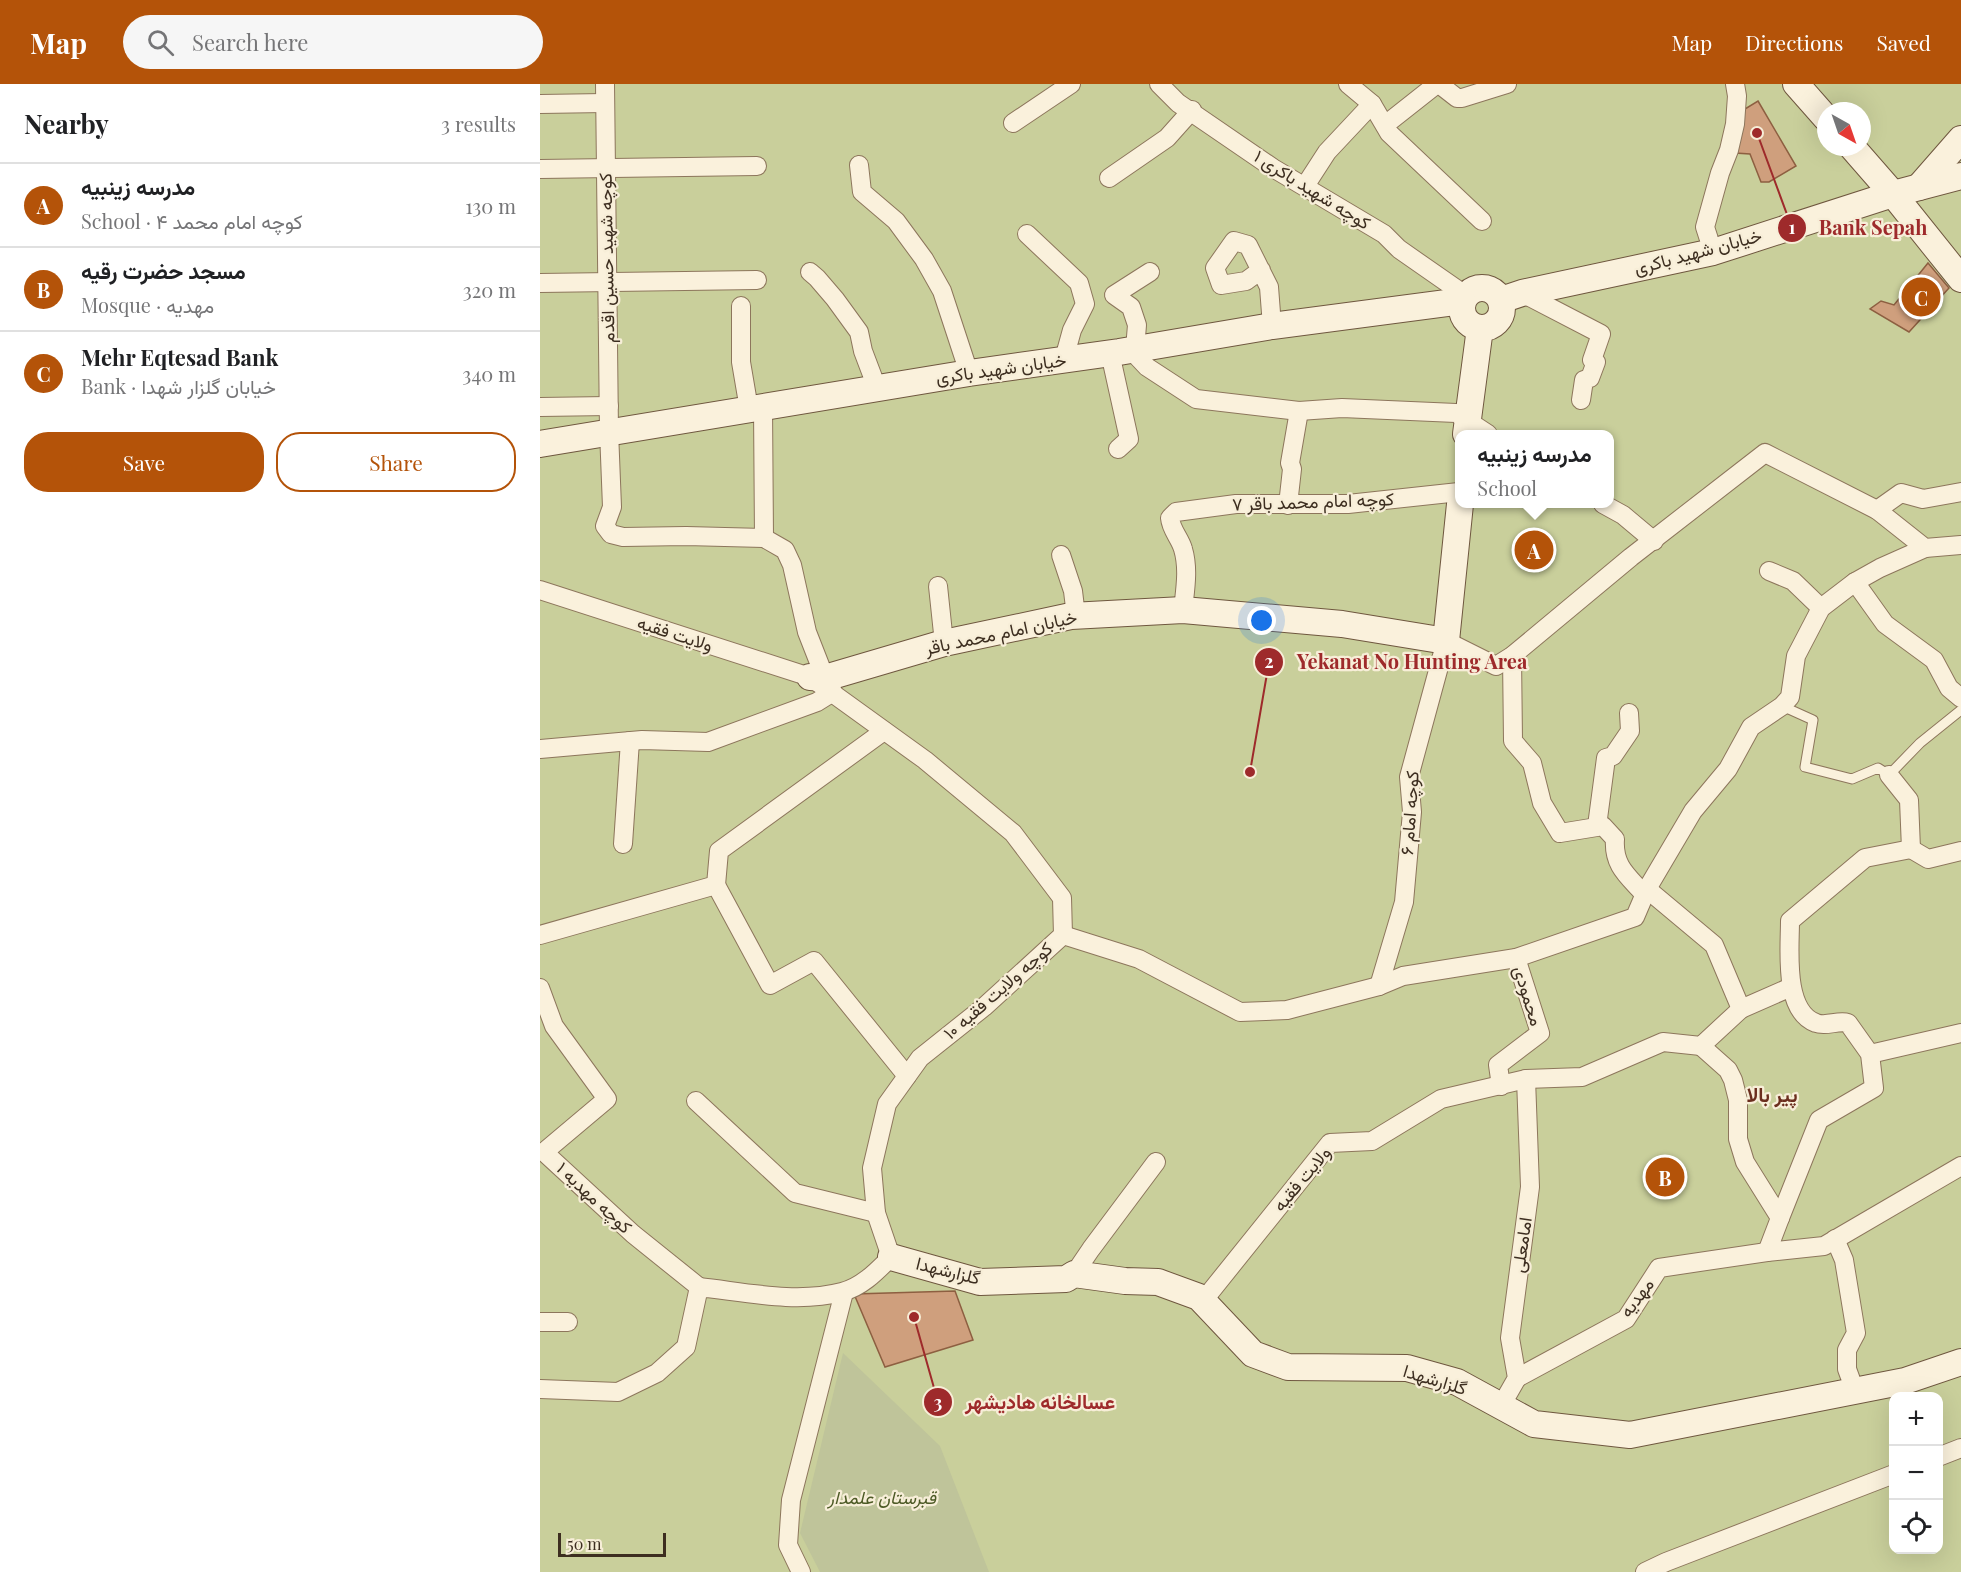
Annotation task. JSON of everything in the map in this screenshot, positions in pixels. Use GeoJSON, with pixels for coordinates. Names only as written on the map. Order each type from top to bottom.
{"type":"FeatureCollection","features":[{"type":"Feature","properties":{"kind":"main road"},"geometry":{"type":"LineString","coordinates":[[1796,84],[1817,108]]}},
{"type":"Feature","properties":{"kind":"main road"},"geometry":{"type":"LineString","coordinates":[[1919,187],[1961,139]]}},
{"type":"Feature","properties":{"kind":"main road"},"geometry":{"type":"LineString","coordinates":[[1860,156],[1961,279]]}},
{"type":"Feature","properties":{"kind":"main road","name":"خیابان شهید باکری"},"geometry":{"type":"LineString","coordinates":[[1511,297],[1713,252],[1893,194],[1961,176]]}},
{"type":"Feature","properties":{"kind":"main road"},"geometry":{"type":"LineString","coordinates":[[1485,287],[1511,297],[1500,317],[1488,327],[1480,328],[1471,325],[1464,319],[1461,310],[1464,298],[1474,288],[1485,287]]}},
{"type":"Feature","properties":{"kind":"main road","name":"خیابان شهید باکری"},"geometry":{"type":"LineString","coordinates":[[540,444],[969,373],[1464,298]]}},
{"type":"Feature","properties":{"kind":"main road"},"geometry":{"type":"LineString","coordinates":[[1474,430],[1480,328]]}},
{"type":"Feature","properties":{"kind":"main road"},"geometry":{"type":"LineString","coordinates":[[1446,640],[1460,508]]}},
{"type":"Feature","properties":{"kind":"main road","name":"خیابان امام محمد باقر"},"geometry":{"type":"LineString","coordinates":[[823,682],[944,643],[1076,616],[1183,610],[1342,624],[1446,640]]}},
{"type":"Feature","properties":{"kind":"main road","name":"گلزارشهدا"},"geometry":{"type":"LineString","coordinates":[[891,1257],[980,1282],[1066,1279],[1074,1274],[1125,1281],[1158,1282],[1199,1297],[1253,1354],[1288,1367],[1407,1368],[1457,1383],[1534,1424],[1630,1435],[1905,1382],[1961,1362]]}},
{"type":"Feature","properties":{"kind":"street","name":"کوچه شهید حسین اقدم"},"geometry":{"type":"LineString","coordinates":[[605,84],[612,507],[605,526],[611,534],[623,537],[764,538]]}},
{"type":"Feature","properties":{"kind":"street"},"geometry":{"type":"LineString","coordinates":[[1013,123],[1071,84]]}},
{"type":"Feature","properties":{"kind":"street","name":"کوچه شهید باکری ۱"},"geometry":{"type":"LineString","coordinates":[[1159,84],[1178,103],[1192,110],[1273,168],[1383,234],[1399,249],[1464,298]]}},
{"type":"Feature","properties":{"kind":"street"},"geometry":{"type":"LineString","coordinates":[[1348,84],[1372,104],[1389,133],[1482,221]]}},
{"type":"Feature","properties":{"kind":"street"},"geometry":{"type":"LineString","coordinates":[[1384,125],[1438,84],[1457,98],[1507,84]]}},
{"type":"Feature","properties":{"kind":"street"},"geometry":{"type":"LineString","coordinates":[[1713,252],[1705,227],[1735,124],[1737,96],[1735,84]]}},
{"type":"Feature","properties":{"kind":"street"},"geometry":{"type":"LineString","coordinates":[[540,104],[605,103]]}},
{"type":"Feature","properties":{"kind":"street"},"geometry":{"type":"LineString","coordinates":[[1305,186],[1327,152],[1372,104]]}},
{"type":"Feature","properties":{"kind":"street"},"geometry":{"type":"LineString","coordinates":[[1109,178],[1167,138],[1192,110]]}},
{"type":"Feature","properties":{"kind":"street"},"geometry":{"type":"LineString","coordinates":[[859,165],[862,192],[896,221],[924,259],[942,291],[969,373]]}},
{"type":"Feature","properties":{"kind":"street"},"geometry":{"type":"LineString","coordinates":[[540,169],[757,166]]}},
{"type":"Feature","properties":{"kind":"street"},"geometry":{"type":"LineString","coordinates":[[1027,234],[1079,283],[1084,304],[1072,330],[1064,359]]}},
{"type":"Feature","properties":{"kind":"street"},"geometry":{"type":"LineString","coordinates":[[1261,270],[1269,288],[1272,326]]}},
{"type":"Feature","properties":{"kind":"street"},"geometry":{"type":"LineString","coordinates":[[810,272],[835,299],[860,332],[863,351],[877,388]]}},
{"type":"Feature","properties":{"kind":"street"},"geometry":{"type":"LineString","coordinates":[[1118,450],[1129,439],[1125,350],[1137,326],[1131,307],[1114,295],[1150,272]]}},
{"type":"Feature","properties":{"kind":"street"},"geometry":{"type":"LineString","coordinates":[[540,283],[757,280]]}},
{"type":"Feature","properties":{"kind":"street"},"geometry":{"type":"LineString","coordinates":[[1511,297],[1601,334],[1592,360],[1596,362],[1590,378],[1584,380],[1581,400]]}},
{"type":"Feature","properties":{"kind":"street"},"geometry":{"type":"LineString","coordinates":[[540,749],[630,741],[708,742],[817,702],[823,682],[807,632],[792,565],[785,550],[764,538],[756,408],[741,362],[741,306]]}},
{"type":"Feature","properties":{"kind":"street"},"geometry":{"type":"LineString","coordinates":[[1125,350],[1196,399],[1299,411],[1342,408],[1456,413],[1474,430]]}},
{"type":"Feature","properties":{"kind":"street"},"geometry":{"type":"LineString","coordinates":[[540,407],[609,406]]}},
{"type":"Feature","properties":{"kind":"street"},"geometry":{"type":"LineString","coordinates":[[1288,505],[1292,469],[1290,463],[1299,411]]}},
{"type":"Feature","properties":{"kind":"street"},"geometry":{"type":"LineString","coordinates":[[1446,640],[1497,666],[1631,557],[1765,453],[1877,510],[1925,548]]}},
{"type":"Feature","properties":{"kind":"street","name":"کوچه امام محمد باقر ۷"},"geometry":{"type":"LineString","coordinates":[[1183,610],[1187,579],[1183,548],[1170,524],[1170,518],[1176,512],[1236,504],[1348,504],[1455,492]]}},
{"type":"Feature","properties":{"kind":"street"},"geometry":{"type":"LineString","coordinates":[[1877,510],[1901,493],[1923,499],[1961,492]]}},
{"type":"Feature","properties":{"kind":"street"},"geometry":{"type":"LineString","coordinates":[[1610,508],[1623,515],[1654,541]]}},
{"type":"Feature","properties":{"kind":"street"},"geometry":{"type":"LineString","coordinates":[[1063,934],[1138,959],[1239,1012],[1287,1010],[1379,986],[1402,976],[1516,958],[1635,917],[1646,892],[1693,811],[1728,769],[1751,727],[1782,706],[1790,697],[1796,656],[1821,608],[1855,582],[1880,568],[1925,548],[1961,545]]}},
{"type":"Feature","properties":{"kind":"street"},"geometry":{"type":"LineString","coordinates":[[1061,555],[1073,591],[1076,616]]}},
{"type":"Feature","properties":{"kind":"street"},"geometry":{"type":"LineString","coordinates":[[1769,571],[1793,581],[1821,608]]}},
{"type":"Feature","properties":{"kind":"street"},"geometry":{"type":"LineString","coordinates":[[1855,582],[1885,624],[1934,660],[1949,688],[1961,698]]}},
{"type":"Feature","properties":{"kind":"street"},"geometry":{"type":"LineString","coordinates":[[938,586],[944,643]]}},
{"type":"Feature","properties":{"kind":"street","name":"ولایت فقیه"},"geometry":{"type":"LineString","coordinates":[[540,590],[823,682]]}},
{"type":"Feature","properties":{"kind":"street","name":"کوچه امام ۶"},"geometry":{"type":"LineString","coordinates":[[1379,986],[1404,902],[1412,812],[1409,777],[1446,640]]}},
{"type":"Feature","properties":{"kind":"street"},"geometry":{"type":"LineString","coordinates":[[1512,656],[1513,741],[1532,763],[1542,803],[1560,833],[1603,826],[1615,839],[1614,853],[1619,866],[1646,892],[1714,945],[1741,1009]]}},
{"type":"Feature","properties":{"kind":"street","name":"کوچه ولایت فقیه ۱۰"},"geometry":{"type":"LineString","coordinates":[[823,682],[884,731],[925,760],[1013,834],[1062,898],[1063,934],[984,1007],[920,1058],[887,1104],[872,1168],[876,1213],[891,1257]]}},
{"type":"Feature","properties":{"kind":"street"},"geometry":{"type":"LineString","coordinates":[[1597,826],[1606,758],[1613,756],[1630,731],[1629,713]]}},
{"type":"Feature","properties":{"kind":"street"},"geometry":{"type":"LineString","coordinates":[[884,731],[719,851],[716,885],[770,984],[814,962],[908,1076]]}},
{"type":"Feature","properties":{"kind":"street"},"geometry":{"type":"LineString","coordinates":[[623,844],[630,741]]}},
{"type":"Feature","properties":{"kind":"street"},"geometry":{"type":"LineString","coordinates":[[1889,775],[1909,800],[1911,849],[1921,857],[1928,859],[1961,851]]}},
{"type":"Feature","properties":{"kind":"street"},"geometry":{"type":"LineString","coordinates":[[1767,1252],[1819,1120],[1874,1088],[1870,1054],[1848,1023],[1818,1024],[1806,1018],[1799,1006],[1791,987],[1790,921],[1865,858],[1911,849]]}},
{"type":"Feature","properties":{"kind":"street"},"geometry":{"type":"LineString","coordinates":[[540,935],[716,885]]}},
{"type":"Feature","properties":{"kind":"street","name":"محمودی"},"geometry":{"type":"LineString","coordinates":[[1501,1086],[1498,1065],[1540,1033],[1516,958]]}},
{"type":"Feature","properties":{"kind":"street"},"geometry":{"type":"LineString","coordinates":[[1780,1218],[1745,1162],[1738,1139],[1738,1101],[1733,1080],[1728,1070],[1701,1046],[1741,1009],[1791,987]]}},
{"type":"Feature","properties":{"kind":"street","name":"کوچه مهدیه ۱"},"geometry":{"type":"LineString","coordinates":[[540,988],[547,1032],[607,1099],[542,1153],[633,1234],[699,1287]]}},
{"type":"Feature","properties":{"kind":"street"},"geometry":{"type":"LineString","coordinates":[[1870,1054],[1961,1033]]}},
{"type":"Feature","properties":{"kind":"street","name":"ولایت فقیه"},"geometry":{"type":"LineString","coordinates":[[1203,1301],[1330,1143],[1372,1141],[1442,1099],[1526,1080],[1582,1077],[1663,1042],[1701,1046]]}},
{"type":"Feature","properties":{"kind":"street","name":"امامعلی"},"geometry":{"type":"LineString","coordinates":[[1517,1378],[1510,1338],[1530,1187],[1526,1080]]}},
{"type":"Feature","properties":{"kind":"street"},"geometry":{"type":"LineString","coordinates":[[696,1101],[795,1193],[876,1213]]}},
{"type":"Feature","properties":{"kind":"street"},"geometry":{"type":"LineString","coordinates":[[1074,1274],[1156,1162]]}},
{"type":"Feature","properties":{"kind":"street","name":"مهدیه"},"geometry":{"type":"LineString","coordinates":[[1517,1378],[1626,1319],[1659,1268],[1824,1246],[1961,1166]]}},
{"type":"Feature","properties":{"kind":"street"},"geometry":{"type":"LineString","coordinates":[[1835,1239],[1844,1260],[1856,1333],[1847,1350],[1846,1369],[1855,1391]]}},
{"type":"Feature","properties":{"kind":"street"},"geometry":{"type":"LineString","coordinates":[[540,1389],[618,1392],[657,1373],[686,1347],[699,1287],[800,1298],[844,1292],[870,1277],[891,1257]]}},
{"type":"Feature","properties":{"kind":"street"},"geometry":{"type":"LineString","coordinates":[[801,1572],[789,1545],[791,1500],[844,1292]]}},
{"type":"Feature","properties":{"kind":"street"},"geometry":{"type":"LineString","coordinates":[[540,1322],[568,1322]]}},
{"type":"Feature","properties":{"kind":"street"},"geometry":{"type":"LineString","coordinates":[[1501,1406],[1517,1378]]}},
{"type":"Feature","properties":{"kind":"street"},"geometry":{"type":"LineString","coordinates":[[1943,1455],[1961,1449]]}},
{"type":"Feature","properties":{"kind":"street"},"geometry":{"type":"LineString","coordinates":[[1645,1572],[1889,1476]]}},
{"type":"Feature","properties":{"kind":"lane"},"geometry":{"type":"LineString","coordinates":[[1782,706],[1812,720],[1805,767],[1852,779],[1878,768],[1889,775],[1920,743],[1961,710]]}},
{"type":"Feature","properties":{"kind":"green space"},"geometry":{"type":"Polygon","coordinates":[[[540,84],[1961,84],[1961,1572],[540,1572],[540,84]]]}},
{"type":"Feature","properties":{"kind":"green space","name":"قبرستان علمدار"},"geometry":{"type":"Polygon","coordinates":[[[843,1353],[940,1446],[989,1572],[820,1572],[800,1533],[843,1353]]]}},
{"type":"Feature","properties":{"kind":"building"},"geometry":{"type":"Polygon","coordinates":[[[1758,101],[1796,166],[1769,182],[1761,182],[1750,154],[1735,153],[1740,112],[1758,101]]]}},
{"type":"Feature","properties":{"kind":"building"},"geometry":{"type":"Polygon","coordinates":[[[1928,263],[1949,288],[1909,332],[1870,309],[1881,301],[1894,305],[1928,263]]]}},
{"type":"Feature","properties":{"kind":"building"},"geometry":{"type":"Polygon","coordinates":[[[955,1291],[973,1340],[885,1367],[854,1294],[955,1291]]]}},
{"type":"Feature","properties":{"kind":"place","name":"Bank Sepah"},"geometry":{"type":"Point","coordinates":[1757,133]}},
{"type":"Feature","properties":{"kind":"place","name":"Mehr Eqtesad Bank"},"geometry":{"type":"Point","coordinates":[1921,297]}},
{"type":"Feature","properties":{"kind":"place","name":"مدرسه زینبیه"},"geometry":{"type":"Point","coordinates":[1534,550]}},
{"type":"Feature","properties":{"kind":"place","name":"Yekanat No Hunting Area"},"geometry":{"type":"Point","coordinates":[1250,772]}},
{"type":"Feature","properties":{"kind":"place","name":"مسجد حضرت رقیه"},"geometry":{"type":"Point","coordinates":[1665,1177]}},
{"type":"Feature","properties":{"kind":"place","name":"عسالخانه هادیشهر"},"geometry":{"type":"Point","coordinates":[914,1317]}},
{"type":"Feature","properties":{"kind":"district","name":"پیر بالا"},"geometry":{"type":"Point","coordinates":[1772,1095]}}]}
